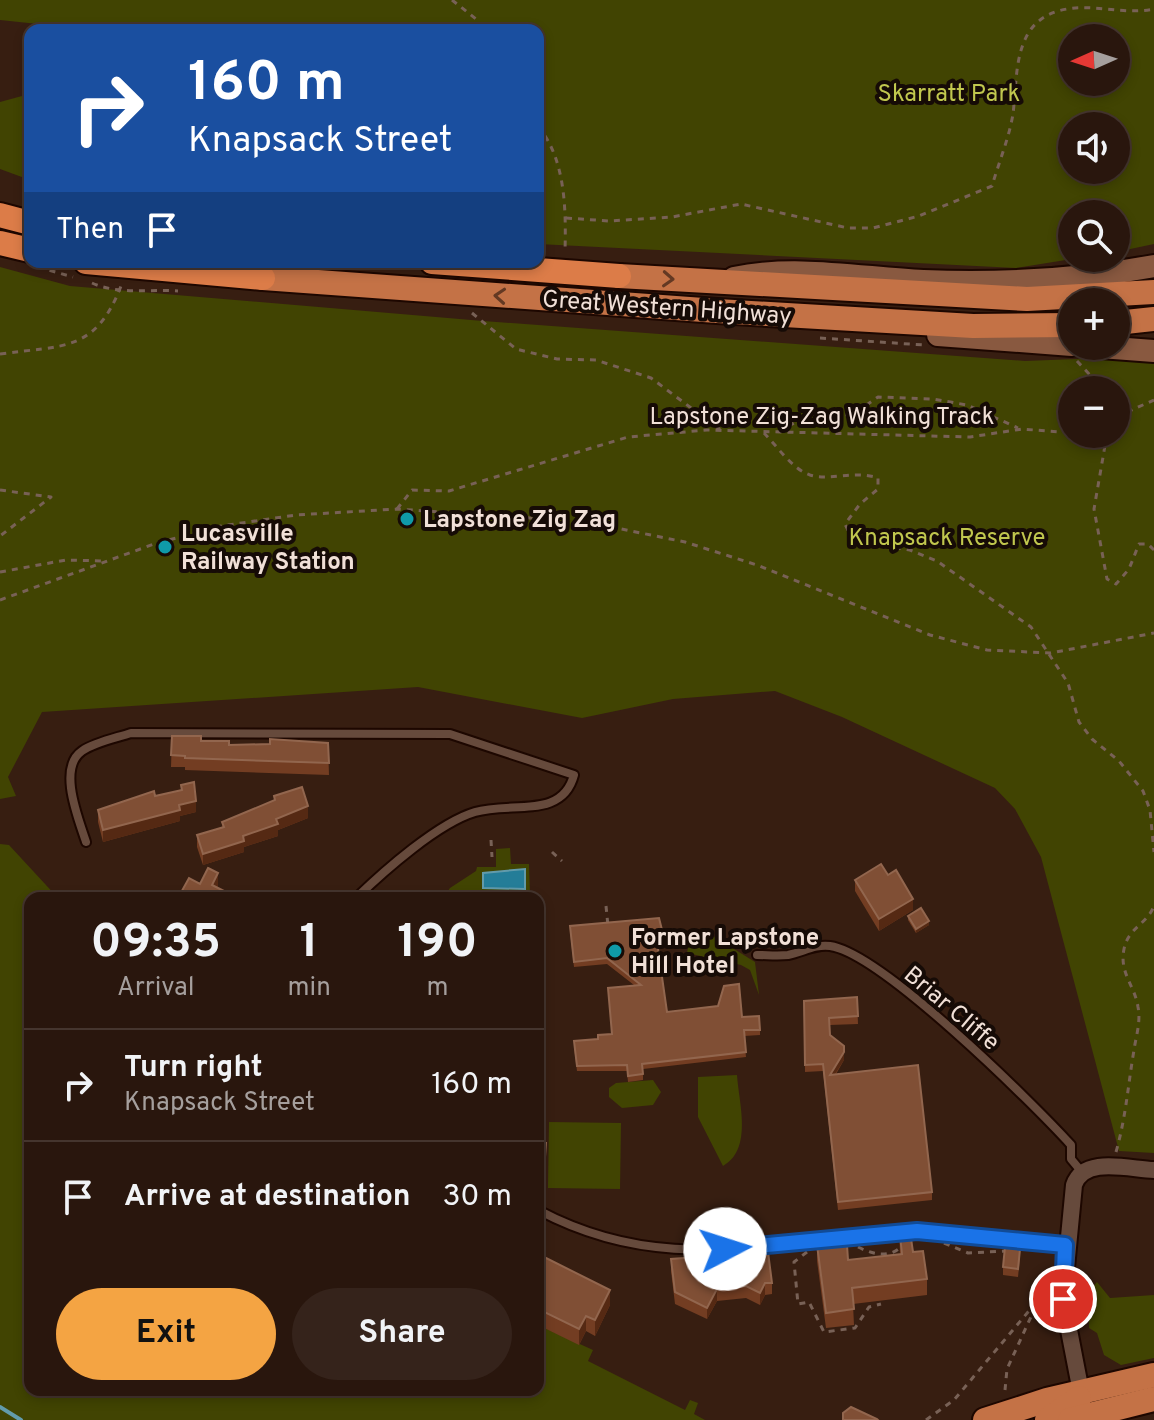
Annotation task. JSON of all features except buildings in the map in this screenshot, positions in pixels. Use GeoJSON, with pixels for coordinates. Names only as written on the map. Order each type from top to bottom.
{"type":"FeatureCollection","features":[{"type":"Feature","properties":{"kind":"highway"},"geometry":{"type":"LineString","coordinates":[[0,215],[24,221]]}},
{"type":"Feature","properties":{"kind":"highway"},"geometry":{"type":"LineString","coordinates":[[0,243],[24,254]]}},
{"type":"Feature","properties":{"kind":"highway"},"geometry":{"type":"LineString","coordinates":[[512,268],[565,272]]}},
{"type":"Feature","properties":{"kind":"highway","name":"Great Western Highway"},"geometry":{"type":"LineString","coordinates":[[565,272],[1027,299],[1154,292]]}},
{"type":"Feature","properties":{"kind":"highway","name":"Great Western Highway"},"geometry":{"type":"LineString","coordinates":[[83,274],[263,278],[717,311],[973,326],[1058,325]]}},
{"type":"Feature","properties":{"kind":"highway"},"geometry":{"type":"LineString","coordinates":[[1130,322],[1154,319]]}},
{"type":"Feature","properties":{"kind":"highway"},"geometry":{"type":"LineString","coordinates":[[985,1420],[1154,1375]]}},
{"type":"Feature","properties":{"kind":"highway"},"geometry":{"type":"LineString","coordinates":[[1081,1392],[1096,1402],[1152,1399]]}},
{"type":"Feature","properties":{"kind":"highway"},"geometry":{"type":"LineString","coordinates":[[1047,1420],[1075,1404],[1081,1392]]}},
{"type":"Feature","properties":{"kind":"highway"},"geometry":{"type":"LineString","coordinates":[[1070,1420],[1152,1399]]}},
{"type":"Feature","properties":{"kind":"main road"},"geometry":{"type":"LineString","coordinates":[[717,282],[769,272],[926,281],[1026,281],[1154,266]]}},
{"type":"Feature","properties":{"kind":"main road"},"geometry":{"type":"LineString","coordinates":[[717,311],[762,320],[1058,346]]}},
{"type":"Feature","properties":{"kind":"main road"},"geometry":{"type":"LineString","coordinates":[[1130,350],[1154,351]]}},
{"type":"Feature","properties":{"kind":"street"},"geometry":{"type":"LineString","coordinates":[[1081,1392],[1063,1299],[1065,1245],[1074,1185],[1081,1171],[1113,1168],[1154,1170]]}},
{"type":"Feature","properties":{"kind":"lane"},"geometry":{"type":"LineString","coordinates":[[86,842],[71,779],[73,763],[83,750],[131,733],[450,734],[574,775],[566,795],[556,803],[504,805],[464,816],[364,892]]}},
{"type":"Feature","properties":{"kind":"lane","name":"Briar Cliffe"},"geometry":{"type":"LineString","coordinates":[[757,955],[789,955],[814,947],[846,951],[935,1015],[1035,1106],[1071,1145],[1071,1159],[1081,1171]]}},
{"type":"Feature","properties":{"kind":"lane"},"geometry":{"type":"LineString","coordinates":[[544,1213],[574,1229],[609,1239],[696,1251],[917,1231],[1065,1245]]}},
{"type":"Feature","properties":{"kind":"path"},"geometry":{"type":"LineString","coordinates":[[452,0],[476,19],[478,24]]}},
{"type":"Feature","properties":{"kind":"path"},"geometry":{"type":"LineString","coordinates":[[566,218],[609,221],[672,217],[741,204],[848,228],[873,228],[919,216],[992,186],[1012,115],[1014,67],[1026,34],[1046,17],[1067,9],[1154,9]]}},
{"type":"Feature","properties":{"kind":"path"},"geometry":{"type":"LineString","coordinates":[[544,138],[559,168],[566,218],[565,272]]}},
{"type":"Feature","properties":{"kind":"path"},"geometry":{"type":"LineString","coordinates":[[0,354],[83,340],[105,321],[118,292],[64,268]]}},
{"type":"Feature","properties":{"kind":"path"},"geometry":{"type":"LineString","coordinates":[[466,308],[516,349],[557,359],[596,360],[651,378],[723,431]]}},
{"type":"Feature","properties":{"kind":"path"},"geometry":{"type":"LineString","coordinates":[[777,433],[810,414],[852,415],[878,397],[933,399],[967,405],[1005,425],[1022,429]]}},
{"type":"Feature","properties":{"kind":"path"},"geometry":{"type":"LineString","coordinates":[[1130,411],[1154,400]]}},
{"type":"Feature","properties":{"kind":"path","name":"Lapstone Zig-Zag Walking Track"},"geometry":{"type":"LineString","coordinates":[[397,509],[412,490],[449,491],[628,437],[723,431],[970,437],[1022,429],[1058,432]]}},
{"type":"Feature","properties":{"kind":"path"},"geometry":{"type":"LineString","coordinates":[[764,433],[795,466],[811,475],[854,472],[878,478],[878,489],[860,504],[845,524],[853,541],[910,550],[937,561],[1031,627],[1068,683],[1079,722],[1143,791],[1150,810],[1154,852]]}},
{"type":"Feature","properties":{"kind":"path"},"geometry":{"type":"LineString","coordinates":[[1105,448],[1094,509],[1107,579],[1116,584],[1129,569],[1139,544],[1148,544],[1154,550]]}},
{"type":"Feature","properties":{"kind":"path"},"geometry":{"type":"LineString","coordinates":[[0,490],[51,500],[0,536]]}},
{"type":"Feature","properties":{"kind":"path","name":"Lapstone Zig-Zag Walking Track"},"geometry":{"type":"LineString","coordinates":[[0,600],[107,561],[221,526],[296,515],[397,509],[587,522],[685,542],[757,565],[930,635],[987,650],[1051,653],[1154,633]]}},
{"type":"Feature","properties":{"kind":"path","name":"Lapstone Zig-Zag Walking Track"},"geometry":{"type":"LineString","coordinates":[[0,574],[66,560],[107,561]]}},
{"type":"Feature","properties":{"kind":"path"},"geometry":{"type":"LineString","coordinates":[[491,840],[492,857]]}},
{"type":"Feature","properties":{"kind":"path"},"geometry":{"type":"LineString","coordinates":[[552,852],[562,861]]}},
{"type":"Feature","properties":{"kind":"path"},"geometry":{"type":"LineString","coordinates":[[606,906],[608,928]]}},
{"type":"Feature","properties":{"kind":"path"},"geometry":{"type":"LineString","coordinates":[[1113,1168],[1132,1083],[1139,1022],[1138,1005],[1124,975],[1123,951],[1130,931],[1151,915],[1154,906]]}},
{"type":"Feature","properties":{"kind":"path"},"geometry":{"type":"LineString","coordinates":[[941,1242],[968,1253],[1016,1253]]}},
{"type":"Feature","properties":{"kind":"path"},"geometry":{"type":"LineString","coordinates":[[855,1246],[874,1255],[896,1252],[904,1244]]}},
{"type":"Feature","properties":{"kind":"path"},"geometry":{"type":"LineString","coordinates":[[817,1249],[798,1256],[794,1267],[798,1304],[809,1302],[824,1332],[855,1328],[869,1307],[881,1304]]}},
{"type":"Feature","properties":{"kind":"path"},"geometry":{"type":"LineString","coordinates":[[1005,1390],[1003,1383],[1007,1369],[1048,1279]]}},
{"type":"Feature","properties":{"kind":"path"},"geometry":{"type":"LineString","coordinates":[[926,1420],[954,1400],[1039,1299]]}},
{"type":"Feature","properties":{"kind":"green space","name":"Skarratt Park"},"geometry":{"type":"Polygon","coordinates":[[[0,0],[1154,0],[1154,244],[1130,249],[1130,200],[1058,200],[1058,261],[1016,268],[544,244],[544,24],[38,24],[0,20],[0,0]]]}},
{"type":"Feature","properties":{"kind":"green space"},"geometry":{"type":"Polygon","coordinates":[[[24,96],[24,178],[0,169],[0,102],[24,96]]]}},
{"type":"Feature","properties":{"kind":"green space","name":"Knapsack Reserve"},"geometry":{"type":"Polygon","coordinates":[[[0,267],[70,286],[483,321],[1025,361],[1130,360],[1130,357],[1154,356],[1154,1153],[1119,1151],[1041,857],[1015,809],[995,788],[842,717],[775,691],[673,699],[582,718],[418,687],[42,712],[8,777],[16,796],[0,799],[0,267]]]}},
{"type":"Feature","properties":{"kind":"green space"},"geometry":{"type":"Polygon","coordinates":[[[0,844],[9,845],[52,892],[24,892],[24,1396],[544,1396],[544,1328],[593,1350],[588,1361],[685,1410],[690,1400],[698,1403],[694,1414],[705,1420],[0,1420],[0,844]]]}},
{"type":"Feature","properties":{"kind":"green space"},"geometry":{"type":"Polygon","coordinates":[[[510,848],[511,864],[529,864],[530,892],[447,892],[476,871],[477,867],[496,867],[496,849],[510,848]]]}},
{"type":"Feature","properties":{"kind":"green space"},"geometry":{"type":"Polygon","coordinates":[[[705,931],[755,962],[759,995],[750,970],[741,965],[687,953],[690,936],[705,931]]]}},
{"type":"Feature","properties":{"kind":"green space"},"geometry":{"type":"Polygon","coordinates":[[[737,1075],[741,1137],[738,1149],[723,1166],[698,1117],[698,1077],[737,1075]]]}},
{"type":"Feature","properties":{"kind":"green space"},"geometry":{"type":"Polygon","coordinates":[[[653,1080],[661,1092],[653,1105],[622,1108],[609,1097],[609,1088],[616,1083],[653,1080]]]}},
{"type":"Feature","properties":{"kind":"green space"},"geometry":{"type":"Polygon","coordinates":[[[549,1122],[621,1123],[620,1189],[548,1188],[549,1122]]]}},
{"type":"Feature","properties":{"kind":"green space"},"geometry":{"type":"Polygon","coordinates":[[[1097,1282],[1110,1298],[1154,1295],[1154,1358],[1121,1365],[1104,1355],[1097,1333],[1089,1328],[1088,1292],[1097,1282]]]}},
{"type":"Feature","properties":{"kind":"water"},"geometry":{"type":"Polygon","coordinates":[[[525,869],[525,889],[483,888],[483,873],[525,869]]]}},
{"type":"Feature","properties":{"kind":"waterway"},"geometry":{"type":"LineString","coordinates":[[0,1407],[21,1420]]}},
{"type":"Feature","properties":{"kind":"place","name":"Lapstone Zig Zag"},"geometry":{"type":"Point","coordinates":[407,519]}},
{"type":"Feature","properties":{"kind":"place","name":"Lucasville Railway Station"},"geometry":{"type":"Point","coordinates":[165,547]}},
{"type":"Feature","properties":{"kind":"place","name":"Former Lapstone Hill Hotel"},"geometry":{"type":"Point","coordinates":[615,951]}},
{"type":"Feature","properties":{"kind":"route"},"geometry":{"type":"LineString","coordinates":[[725,1249],[917,1231],[1065,1245],[1063,1299]]}}]}
